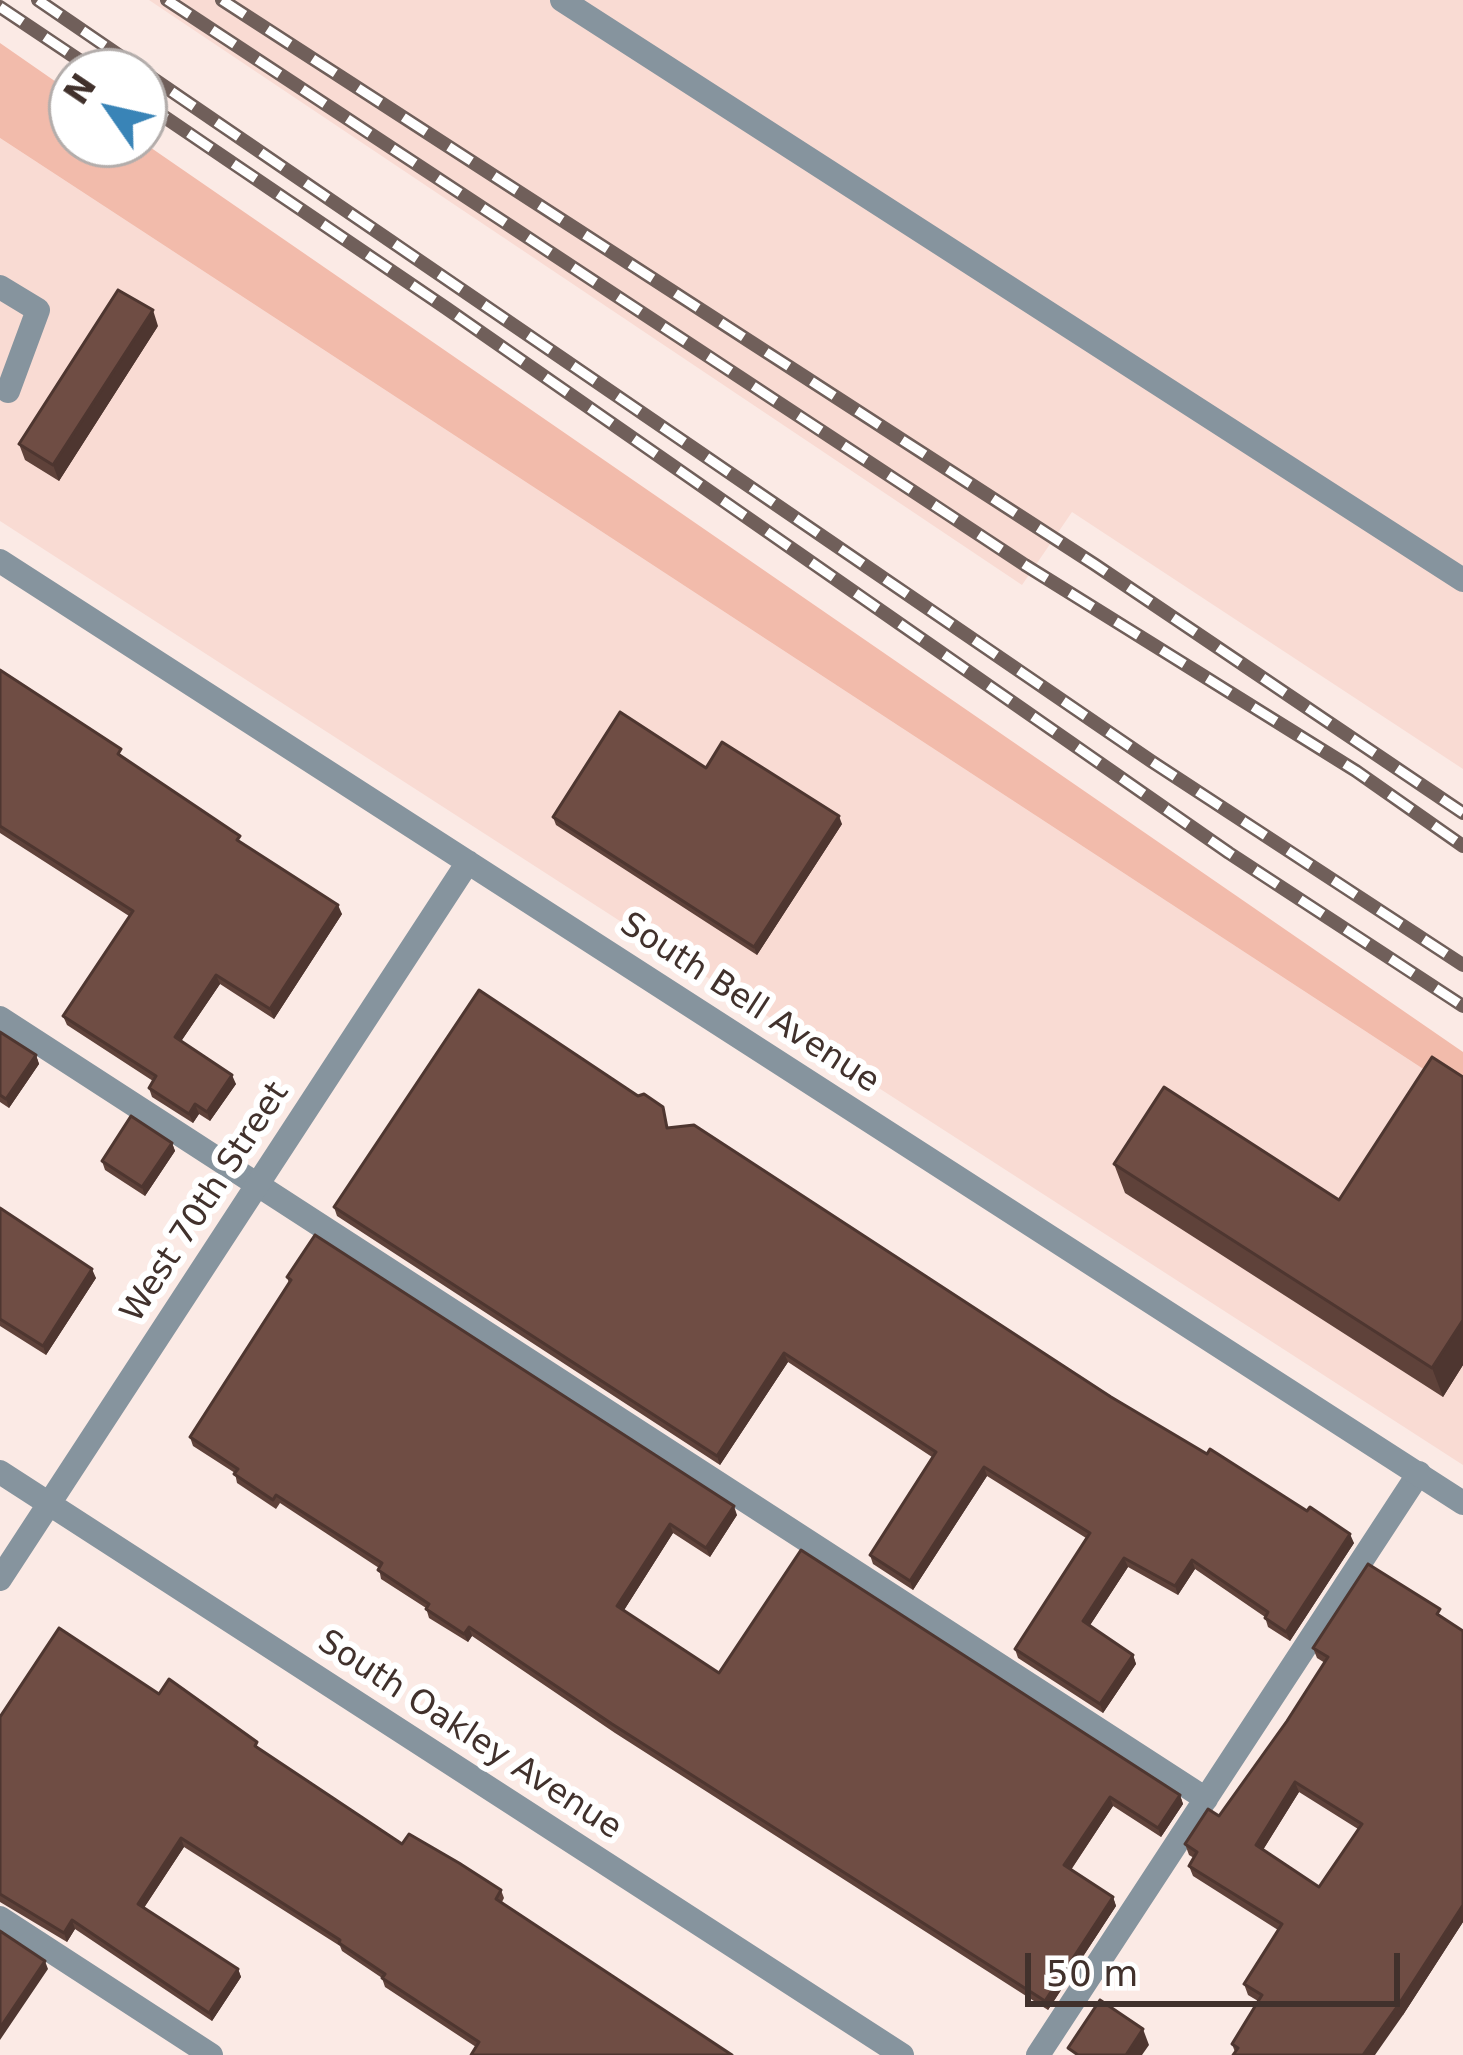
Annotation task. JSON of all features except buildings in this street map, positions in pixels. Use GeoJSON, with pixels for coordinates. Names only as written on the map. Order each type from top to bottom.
{"type":"FeatureCollection","features":[{"type":"Feature","properties":{"kind":"street"},"geometry":{"type":"LineString","coordinates":[[562,0],[1463,580]]}},
{"type":"Feature","properties":{"kind":"street"},"geometry":{"type":"LineString","coordinates":[[0,287],[38,310],[8,391]]}},
{"type":"Feature","properties":{"kind":"street","name":"South Bell Avenue"},"geometry":{"type":"LineString","coordinates":[[0,561],[1463,1503]]}},
{"type":"Feature","properties":{"kind":"street","name":"West 70th Street"},"geometry":{"type":"LineString","coordinates":[[0,1579],[468,862]]}},
{"type":"Feature","properties":{"kind":"street"},"geometry":{"type":"LineString","coordinates":[[0,1018],[1206,1799]]}},
{"type":"Feature","properties":{"kind":"street","name":"South Oakley Avenue"},"geometry":{"type":"LineString","coordinates":[[0,1472],[902,2055]]}},
{"type":"Feature","properties":{"kind":"street"},"geometry":{"type":"LineString","coordinates":[[1038,2055],[1419,1473]]}},
{"type":"Feature","properties":{"kind":"street"},"geometry":{"type":"LineString","coordinates":[[0,1918],[211,2055]]}},
{"type":"Feature","properties":{"kind":"shaded area"},"geometry":{"type":"Polygon","coordinates":[[[149,0],[1463,0],[1463,769],[1072,512],[1022,585],[149,0]]]}},
{"type":"Feature","properties":{"kind":"shaded area"},"geometry":{"type":"Polygon","coordinates":[[[0,43],[48,76],[48,168],[168,168],[168,160],[1463,1052],[1463,1095],[0,138],[0,43]]]}},
{"type":"Feature","properties":{"kind":"shaded area"},"geometry":{"type":"Polygon","coordinates":[[[0,138],[1463,1095],[1463,1465],[0,521],[0,138]]]}},
{"type":"Feature","properties":{"kind":"railway"},"geometry":{"type":"LineString","coordinates":[[38,0],[1151,761],[1463,965]]}},
{"type":"Feature","properties":{"kind":"railway"},"geometry":{"type":"LineString","coordinates":[[167,0],[1025,565],[1356,771],[1463,846]]}},
{"type":"Feature","properties":{"kind":"railway"},"geometry":{"type":"LineString","coordinates":[[222,0],[1094,564],[1463,813]]}},
{"type":"Feature","properties":{"kind":"railway"},"geometry":{"type":"LineString","coordinates":[[0,7],[61,48]]}},
{"type":"Feature","properties":{"kind":"railway"},"geometry":{"type":"LineString","coordinates":[[168,119],[1229,853],[1463,1006]]}}]}
